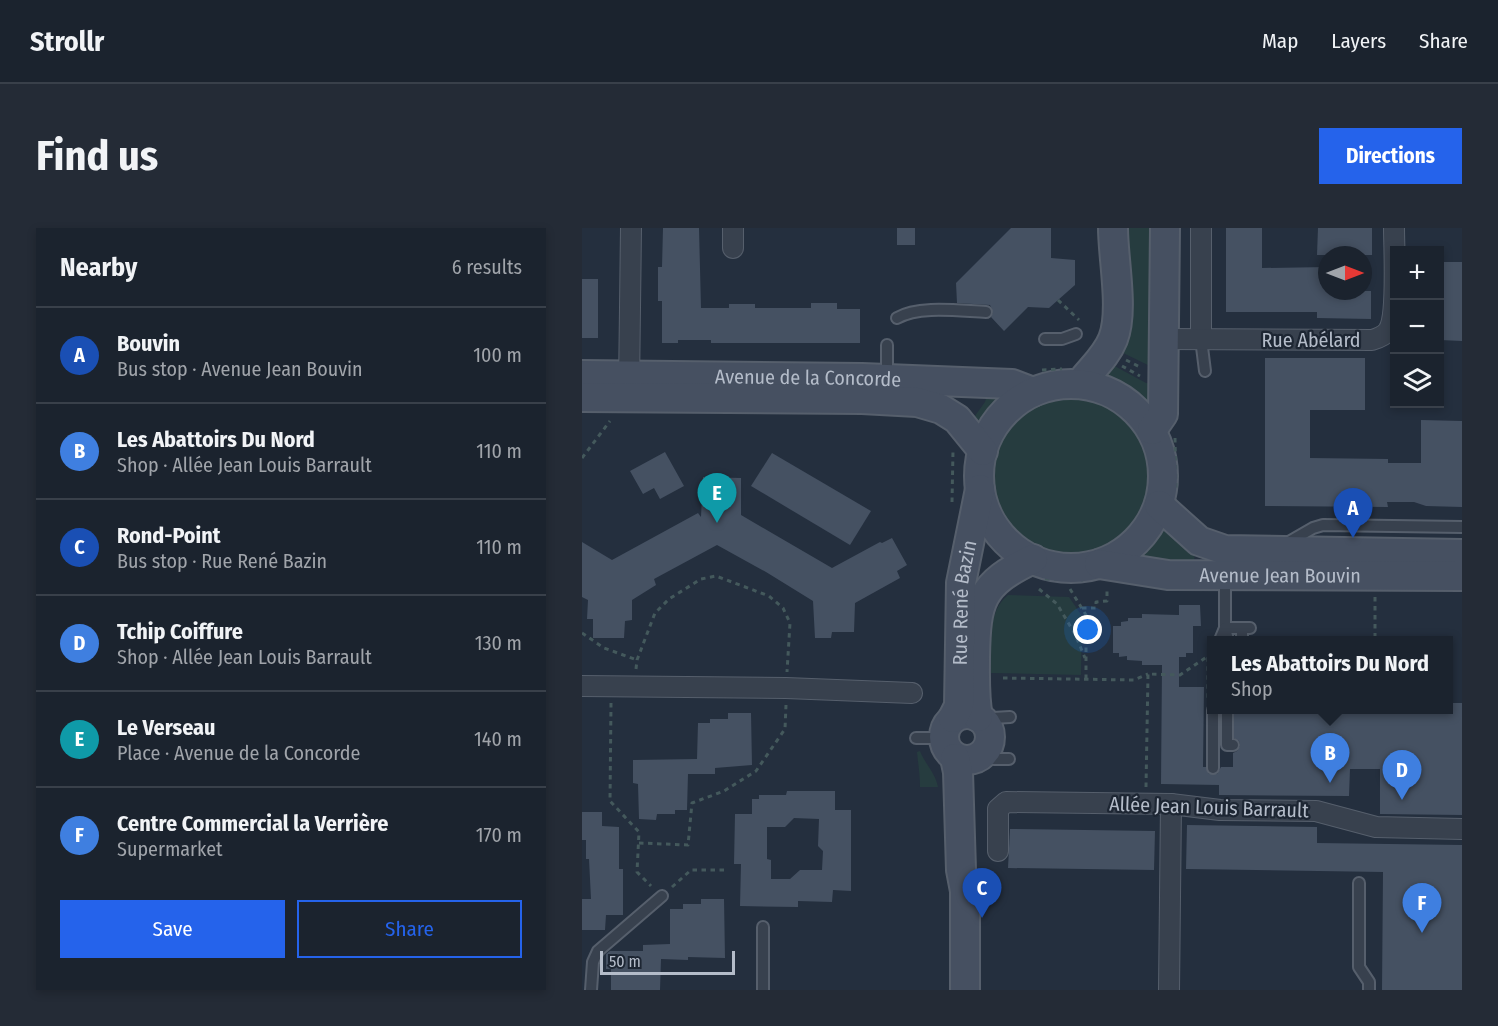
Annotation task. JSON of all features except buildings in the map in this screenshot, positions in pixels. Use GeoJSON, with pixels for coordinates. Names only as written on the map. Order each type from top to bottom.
{"type":"FeatureCollection","features":[{"type":"Feature","properties":{"kind":"street"},"geometry":{"type":"LineString","coordinates":[[629,386],[631,228]]}},
{"type":"Feature","properties":{"kind":"street"},"geometry":{"type":"LineString","coordinates":[[733,228],[733,248]]}},
{"type":"Feature","properties":{"kind":"street"},"geometry":{"type":"LineString","coordinates":[[1080,384],[1104,356],[1116,329],[1113,228]]}},
{"type":"Feature","properties":{"kind":"street"},"geometry":{"type":"LineString","coordinates":[[1164,434],[1112,393],[1080,384],[1058,385],[1033,392],[1016,402],[990,432],[983,451],[980,487],[985,509],[994,527],[1012,546],[1033,559],[1049,566],[1074,568],[1103,577],[1146,531],[1168,498],[1161,454],[1164,434],[1165,228]]}},
{"type":"Feature","properties":{"kind":"street"},"geometry":{"type":"LineString","coordinates":[[1201,228],[1201,339]]}},
{"type":"Feature","properties":{"kind":"street","name":"Rue Abélard"},"geometry":{"type":"LineString","coordinates":[[1164,339],[1372,340],[1382,337],[1388,331],[1394,317],[1394,228]]}},
{"type":"Feature","properties":{"kind":"street","name":"Avenue de la Concorde"},"geometry":{"type":"LineString","coordinates":[[582,375],[629,386],[917,402],[941,409],[957,419],[983,451]]}},
{"type":"Feature","properties":{"kind":"street","name":"Avenue de la Concorde"},"geometry":{"type":"LineString","coordinates":[[582,397],[629,386],[887,379],[1012,384],[1033,392]]}},
{"type":"Feature","properties":{"kind":"street","name":"Rue René Bazin"},"geometry":{"type":"LineString","coordinates":[[971,738],[959,706],[961,583],[980,487]]}},
{"type":"Feature","properties":{"kind":"street","name":"Avenue Jean Bouvin"},"geometry":{"type":"LineString","coordinates":[[1168,498],[1199,541],[1225,563],[1462,576]]}},
{"type":"Feature","properties":{"kind":"street","name":"Avenue Jean Bouvin"},"geometry":{"type":"LineString","coordinates":[[1103,577],[1167,575],[1271,552],[1462,554]]}},
{"type":"Feature","properties":{"kind":"street","name":"Rue René Bazin"},"geometry":{"type":"LineString","coordinates":[[965,990],[965,891],[961,870],[958,772],[971,738],[978,609],[993,583],[1008,571],[1033,559]]}},
{"type":"Feature","properties":{"kind":"street"},"geometry":{"type":"LineString","coordinates":[[582,686],[786,688],[912,693]]}},
{"type":"Feature","properties":{"kind":"street","name":"Allée Jean Louis Barrault"},"geometry":{"type":"LineString","coordinates":[[998,851],[998,810],[1006,802],[1171,804],[1220,810],[1316,811],[1376,827],[1462,829]]}},
{"type":"Feature","properties":{"kind":"street"},"geometry":{"type":"LineString","coordinates":[[1168,990],[1171,804]]}},
{"type":"Feature","properties":{"kind":"lane"},"geometry":{"type":"LineString","coordinates":[[897,318],[905,313],[921,310],[986,312]]}},
{"type":"Feature","properties":{"kind":"lane"},"geometry":{"type":"LineString","coordinates":[[1045,339],[1062,339],[1076,334]]}},
{"type":"Feature","properties":{"kind":"lane"},"geometry":{"type":"LineString","coordinates":[[1201,339],[1206,371]]}},
{"type":"Feature","properties":{"kind":"lane"},"geometry":{"type":"LineString","coordinates":[[887,345],[887,379]]}},
{"type":"Feature","properties":{"kind":"lane"},"geometry":{"type":"LineString","coordinates":[[1271,552],[1313,528],[1323,525],[1462,527]]}},
{"type":"Feature","properties":{"kind":"lane"},"geometry":{"type":"LineString","coordinates":[[1225,563],[1227,636]]}},
{"type":"Feature","properties":{"kind":"lane"},"geometry":{"type":"LineString","coordinates":[[1225,628],[1246,628],[1243,636]]}},
{"type":"Feature","properties":{"kind":"lane"},"geometry":{"type":"LineString","coordinates":[[1222,636],[1225,628]]}},
{"type":"Feature","properties":{"kind":"lane"},"geometry":{"type":"LineString","coordinates":[[1211,714],[1213,768]]}},
{"type":"Feature","properties":{"kind":"lane"},"geometry":{"type":"LineString","coordinates":[[1227,714],[1227,746],[1233,746]]}},
{"type":"Feature","properties":{"kind":"lane"},"geometry":{"type":"LineString","coordinates":[[1359,883],[1359,967],[1369,982],[1369,990]]}},
{"type":"Feature","properties":{"kind":"lane"},"geometry":{"type":"LineString","coordinates":[[591,990],[593,962],[598,951],[662,896]]}},
{"type":"Feature","properties":{"kind":"lane"},"geometry":{"type":"LineString","coordinates":[[763,927],[763,990]]}},
{"type":"Feature","properties":{"kind":"path"},"geometry":{"type":"LineString","coordinates":[[1125,360],[1144,370]]}},
{"type":"Feature","properties":{"kind":"path"},"geometry":{"type":"LineString","coordinates":[[1122,366],[1141,376]]}},
{"type":"Feature","properties":{"kind":"path"},"geometry":{"type":"LineString","coordinates":[[582,458],[610,420]]}},
{"type":"Feature","properties":{"kind":"path"},"geometry":{"type":"LineString","coordinates":[[1164,434],[1168,498]]}},
{"type":"Feature","properties":{"kind":"path"},"geometry":{"type":"LineString","coordinates":[[635,686],[637,660],[655,613],[669,599],[701,579],[716,576],[770,596],[783,608],[790,622],[785,729],[756,771],[724,791],[692,803],[688,845],[639,843]]}},
{"type":"Feature","properties":{"kind":"path"},"geometry":{"type":"LineString","coordinates":[[1082,608],[1096,608],[1096,602],[1107,601],[1103,577]]}},
{"type":"Feature","properties":{"kind":"path"},"geometry":{"type":"LineString","coordinates":[[1039,588],[1058,604],[1086,659]]}},
{"type":"Feature","properties":{"kind":"path"},"geometry":{"type":"LineString","coordinates":[[1070,589],[1086,615],[1086,679]]}},
{"type":"Feature","properties":{"kind":"path"},"geometry":{"type":"LineString","coordinates":[[1375,592],[1375,636]]}},
{"type":"Feature","properties":{"kind":"path"},"geometry":{"type":"LineString","coordinates":[[582,633],[604,648],[637,660]]}},
{"type":"Feature","properties":{"kind":"path"},"geometry":{"type":"LineString","coordinates":[[1003,678],[1134,680],[1148,674],[1180,675],[1207,657]]}},
{"type":"Feature","properties":{"kind":"path"},"geometry":{"type":"LineString","coordinates":[[1146,804],[1148,674]]}},
{"type":"Feature","properties":{"kind":"path"},"geometry":{"type":"LineString","coordinates":[[612,686],[610,801],[639,832],[637,872],[662,896],[691,870],[724,870]]}},
{"type":"Feature","properties":{"kind":"green space"},"geometry":{"type":"Polygon","coordinates":[[[1125,228],[1156,228],[1156,369],[1117,350],[1125,228]]]}},
{"type":"Feature","properties":{"kind":"green space"},"geometry":{"type":"Polygon","coordinates":[[[1109,363],[1146,383],[1156,384],[1152,409],[1103,377],[1109,363]]]}},
{"type":"Feature","properties":{"kind":"green space"},"geometry":{"type":"Polygon","coordinates":[[[987,395],[1003,396],[1003,400],[983,424],[978,426],[972,420],[985,402],[987,395]]]}},
{"type":"Feature","properties":{"kind":"green space"},"geometry":{"type":"Polygon","coordinates":[[[1072,395],[1088,396],[1103,401],[1129,418],[1146,444],[1151,459],[1151,491],[1146,506],[1129,532],[1103,549],[1088,554],[1072,555],[1056,554],[1041,549],[1015,532],[998,506],[993,491],[992,475],[993,459],[998,444],[1015,418],[1041,401],[1056,396],[1072,395]]]}},
{"type":"Feature","properties":{"kind":"green space"},"geometry":{"type":"Polygon","coordinates":[[[1162,522],[1195,547],[1194,565],[1134,556],[1146,545],[1162,522]]]}},
{"type":"Feature","properties":{"kind":"green space"},"geometry":{"type":"Polygon","coordinates":[[[1008,595],[1069,597],[1082,616],[1081,675],[991,673],[993,621],[1001,602],[1008,595]]]}},
{"type":"Feature","properties":{"kind":"green space"},"geometry":{"type":"Polygon","coordinates":[[[920,751],[938,787],[920,787],[917,752],[920,751]]]}},
{"type":"Feature","properties":{"kind":"place","name":"Le Verseau"},"geometry":{"type":"Point","coordinates":[717,523]}},
{"type":"Feature","properties":{"kind":"place","name":"Bouvin"},"geometry":{"type":"Point","coordinates":[1353,538]}},
{"type":"Feature","properties":{"kind":"place","name":"Les Abattoirs Du Nord"},"geometry":{"type":"Point","coordinates":[1330,783]}},
{"type":"Feature","properties":{"kind":"place","name":"Tchip Coiffure"},"geometry":{"type":"Point","coordinates":[1402,800]}},
{"type":"Feature","properties":{"kind":"place","name":"Rond-Point"},"geometry":{"type":"Point","coordinates":[982,918]}},
{"type":"Feature","properties":{"kind":"place","name":"Centre Commercial la Verrière"},"geometry":{"type":"Point","coordinates":[1422,933]}}]}
